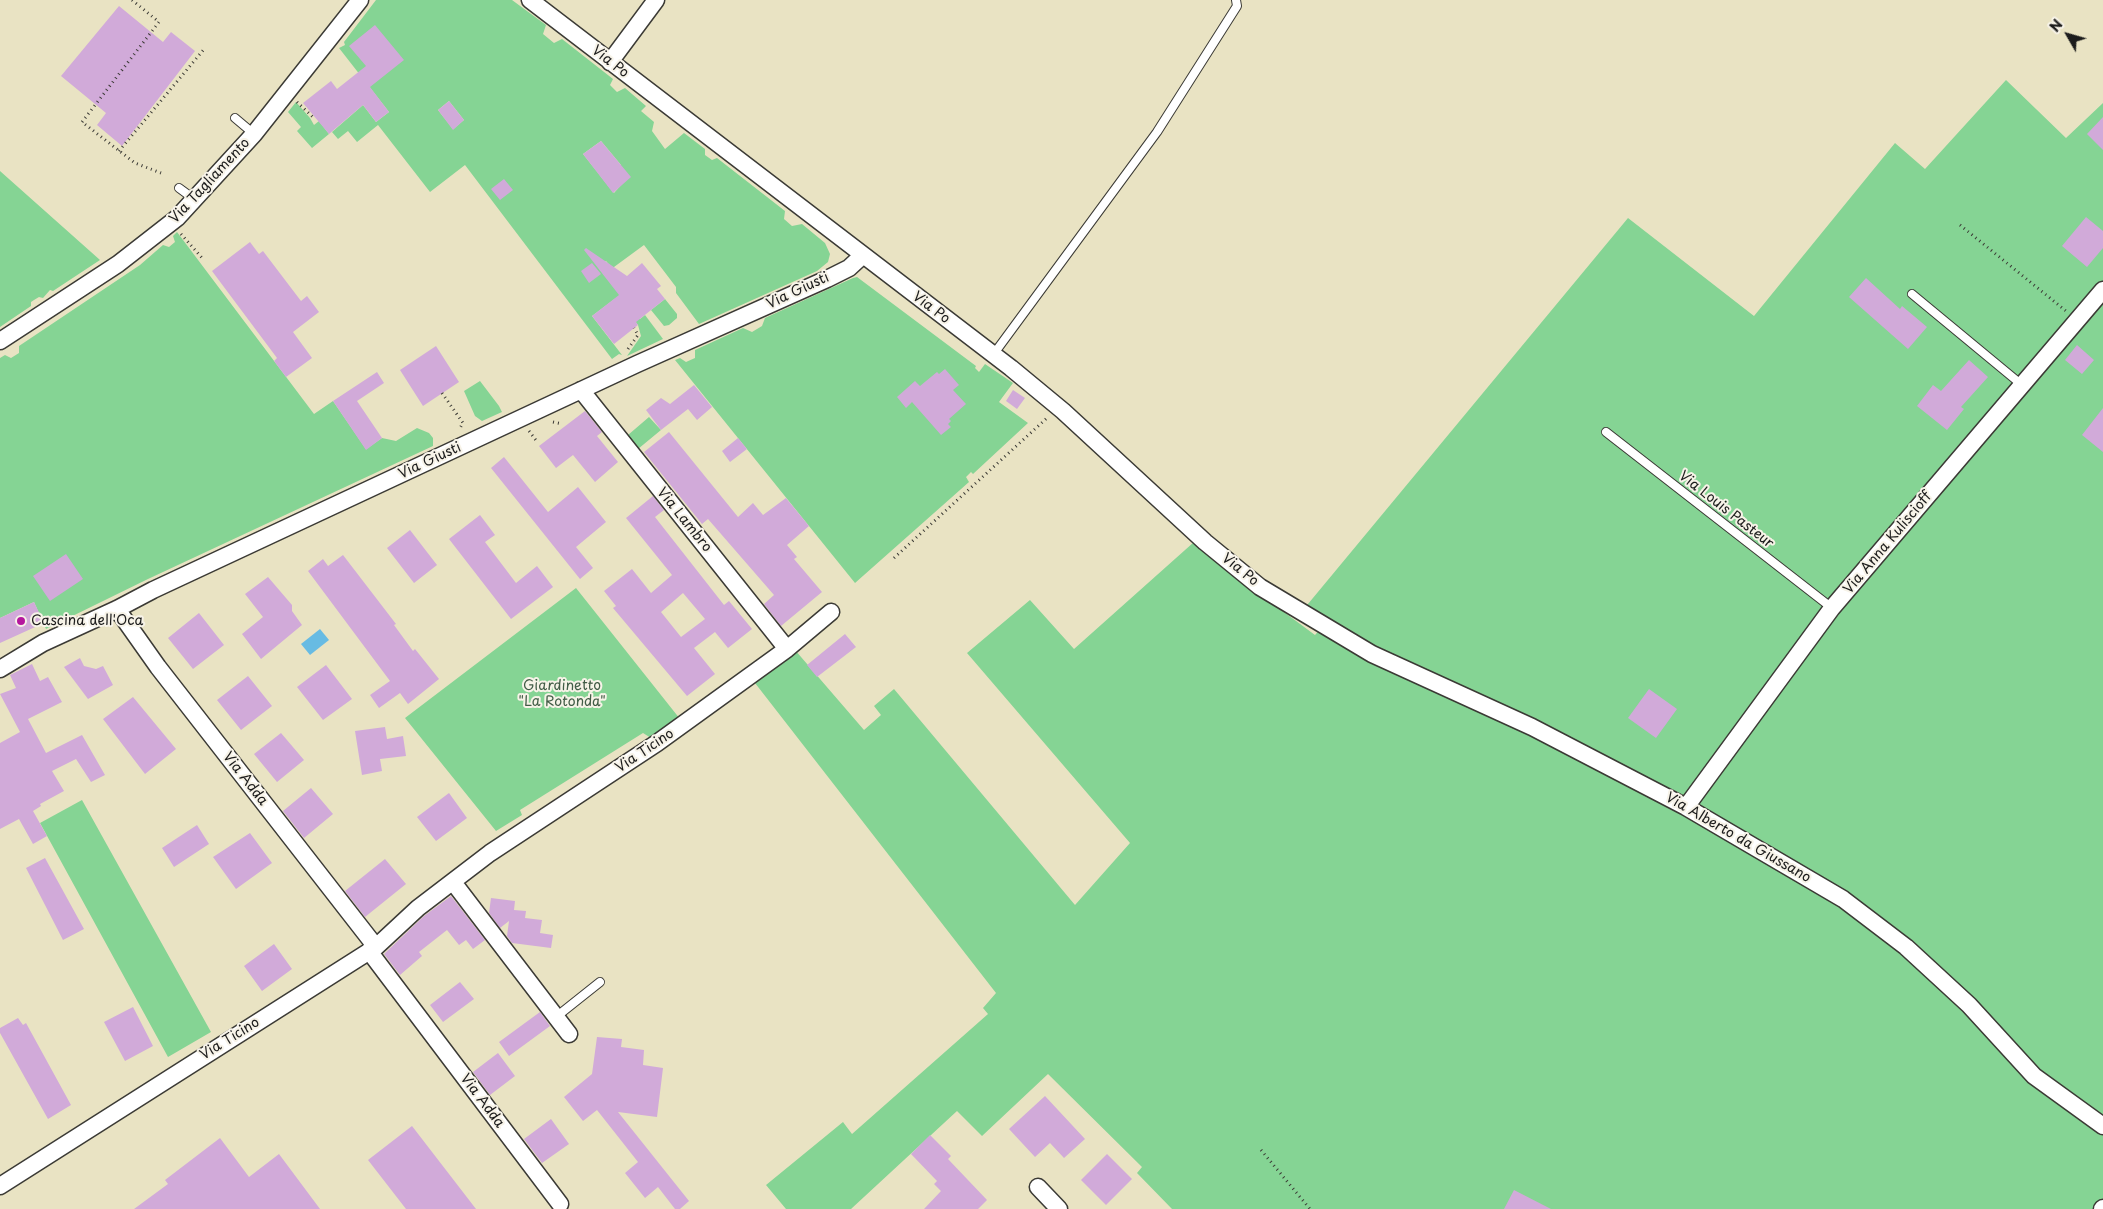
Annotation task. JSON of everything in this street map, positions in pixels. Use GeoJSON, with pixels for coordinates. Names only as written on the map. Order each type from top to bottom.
{"type":"FeatureCollection","features":[{"type":"Feature","properties":{"kind":"street","name":"Via Tagliamento"},"geometry":{"type":"LineString","coordinates":[[0,341],[118,264],[177,218],[254,134],[360,0]]}},
{"type":"Feature","properties":{"kind":"street","name":"Via Po"},"geometry":{"type":"LineString","coordinates":[[530,0],[993,355],[1058,407],[1212,547],[1260,586],[1323,626]]}},
{"type":"Feature","properties":{"kind":"street"},"geometry":{"type":"LineString","coordinates":[[610,62],[656,0]]}},
{"type":"Feature","properties":{"kind":"street","name":"Via Giusti"},"geometry":{"type":"LineString","coordinates":[[0,669],[43,643],[152,590],[581,390],[834,275],[848,268],[862,256]]}},
{"type":"Feature","properties":{"kind":"street","name":"Via Anna Kuliscioff"},"geometry":{"type":"LineString","coordinates":[[1686,806],[1832,608],[2103,290]]}},
{"type":"Feature","properties":{"kind":"street","name":"Via Lambro"},"geometry":{"type":"LineString","coordinates":[[581,390],[787,649]]}},
{"type":"Feature","properties":{"kind":"street","name":"Via Adda"},"geometry":{"type":"LineString","coordinates":[[116,609],[372,949],[560,1204]]}},
{"type":"Feature","properties":{"kind":"street","name":"Via Ticino"},"geometry":{"type":"LineString","coordinates":[[0,1186],[372,949],[418,908],[490,853],[657,743],[787,649],[831,612]]}},
{"type":"Feature","properties":{"kind":"street","name":"Via Alberto da Giussano"},"geometry":{"type":"LineString","coordinates":[[1323,626],[1372,654],[1532,727],[1686,806],[1843,898],[1906,947],[1969,1005],[2034,1076],[2103,1126]]}},
{"type":"Feature","properties":{"kind":"street"},"geometry":{"type":"LineString","coordinates":[[453,882],[569,1034]]}},
{"type":"Feature","properties":{"kind":"street"},"geometry":{"type":"LineString","coordinates":[[1038,1188],[1059,1209]]}},
{"type":"Feature","properties":{"kind":"lane"},"geometry":{"type":"LineString","coordinates":[[993,355],[1157,132],[1236,6],[1236,0]]}},
{"type":"Feature","properties":{"kind":"lane"},"geometry":{"type":"LineString","coordinates":[[235,118],[254,134]]}},
{"type":"Feature","properties":{"kind":"lane"},"geometry":{"type":"LineString","coordinates":[[179,188],[194,199]]}},
{"type":"Feature","properties":{"kind":"lane"},"geometry":{"type":"LineString","coordinates":[[1912,294],[2022,385]]}},
{"type":"Feature","properties":{"kind":"lane","name":"Via Louis Pasteur"},"geometry":{"type":"LineString","coordinates":[[1606,432],[1832,608]]}},
{"type":"Feature","properties":{"kind":"lane"},"geometry":{"type":"LineString","coordinates":[[556,1017],[600,982]]}},
{"type":"Feature","properties":{"kind":"path"},"geometry":{"type":"LineString","coordinates":[[132,0],[159,22],[82,122],[136,163],[161,173]]}},
{"type":"Feature","properties":{"kind":"path"},"geometry":{"type":"LineString","coordinates":[[119,151],[205,48]]}},
{"type":"Feature","properties":{"kind":"path"},"geometry":{"type":"LineString","coordinates":[[298,103],[315,119]]}},
{"type":"Feature","properties":{"kind":"path"},"geometry":{"type":"LineString","coordinates":[[1960,225],[2077,321]]}},
{"type":"Feature","properties":{"kind":"path"},"geometry":{"type":"LineString","coordinates":[[179,231],[203,259]]}},
{"type":"Feature","properties":{"kind":"path"},"geometry":{"type":"LineString","coordinates":[[624,355],[638,335],[634,328]]}},
{"type":"Feature","properties":{"kind":"path"},"geometry":{"type":"LineString","coordinates":[[442,393],[463,422],[462,426]]}},
{"type":"Feature","properties":{"kind":"path"},"geometry":{"type":"LineString","coordinates":[[894,558],[1058,407]]}},
{"type":"Feature","properties":{"kind":"path"},"geometry":{"type":"LineString","coordinates":[[552,421],[562,424]]}},
{"type":"Feature","properties":{"kind":"path"},"geometry":{"type":"LineString","coordinates":[[529,430],[538,443]]}},
{"type":"Feature","properties":{"kind":"path"},"geometry":{"type":"LineString","coordinates":[[1261,1150],[1310,1209]]}},
{"type":"Feature","properties":{"kind":"green space"},"geometry":{"type":"Polygon","coordinates":[[[376,0],[512,0],[546,25],[543,34],[554,43],[562,39],[613,79],[610,85],[617,92],[625,88],[646,106],[641,111],[654,122],[652,131],[665,149],[684,133],[705,149],[705,155],[712,160],[717,158],[785,211],[784,219],[792,226],[802,224],[825,243],[830,254],[828,262],[817,271],[699,324],[676,293],[676,287],[644,245],[614,267],[611,267],[606,261],[598,267],[640,319],[645,315],[663,339],[627,356],[641,336],[638,325],[616,298],[592,316],[622,355],[619,354],[612,359],[465,165],[430,192],[378,125],[357,142],[348,131],[338,139],[332,132],[363,105],[376,122],[389,112],[339,48],[345,45],[344,42],[376,0]],[[449,101],[438,110],[453,129],[464,120],[449,101]],[[601,141],[583,154],[614,193],[621,185],[611,173],[621,165],[601,141]]]}},
{"type":"Feature","properties":{"kind":"green space"},"geometry":{"type":"Polygon","coordinates":[[[2006,80],[2066,138],[2103,103],[2103,1209],[1172,1209],[1137,1173],[1142,1167],[1048,1074],[982,1136],[957,1111],[851,1209],[786,1209],[766,1185],[843,1122],[852,1134],[988,1014],[983,1008],[996,993],[755,683],[795,650],[864,730],[881,715],[874,706],[894,689],[1075,905],[1130,843],[967,653],[1030,600],[1074,649],[1194,542],[1231,573],[1315,635],[1324,625],[1303,610],[1628,218],[1754,316],[1895,143],[1925,169],[2006,80]]]}},
{"type":"Feature","properties":{"kind":"green space"},"geometry":{"type":"Polygon","coordinates":[[[296,102],[314,125],[319,121],[329,134],[312,148],[297,131],[301,127],[288,112],[296,102]]]}},
{"type":"Feature","properties":{"kind":"green space"},"geometry":{"type":"Polygon","coordinates":[[[0,171],[100,260],[53,291],[50,290],[43,298],[39,297],[31,302],[31,306],[0,327],[0,171]]]}},
{"type":"Feature","properties":{"kind":"green space"},"geometry":{"type":"Polygon","coordinates":[[[177,232],[314,414],[333,401],[366,449],[382,438],[396,441],[417,428],[429,433],[433,438],[433,446],[148,579],[46,629],[34,602],[0,618],[0,358],[5,355],[11,358],[19,353],[19,346],[140,265],[163,245],[169,247],[175,242],[173,236],[177,232]]]}},
{"type":"Feature","properties":{"kind":"green space"},"geometry":{"type":"Polygon","coordinates":[[[857,277],[976,366],[975,368],[979,372],[985,364],[1013,383],[999,402],[1028,423],[973,474],[971,472],[966,477],[969,482],[855,583],[675,360],[680,358],[686,362],[695,358],[695,350],[743,328],[752,332],[762,326],[765,318],[857,277]]]}},
{"type":"Feature","properties":{"kind":"green space"},"geometry":{"type":"Polygon","coordinates":[[[665,299],[677,314],[677,318],[669,325],[664,326],[651,310],[665,299]]]}},
{"type":"Feature","properties":{"kind":"green space"},"geometry":{"type":"Polygon","coordinates":[[[480,381],[502,412],[482,421],[475,416],[464,391],[480,381]]]}},
{"type":"Feature","properties":{"kind":"green space"},"geometry":{"type":"Polygon","coordinates":[[[649,417],[661,430],[638,449],[628,435],[649,417]]]}},
{"type":"Feature","properties":{"kind":"green space","name":"Giardinetto \"La Rotonda\""},"geometry":{"type":"Polygon","coordinates":[[[576,588],[680,719],[651,738],[643,733],[520,810],[522,815],[496,831],[405,718],[576,588]]]}},
{"type":"Feature","properties":{"kind":"green space"},"geometry":{"type":"Polygon","coordinates":[[[82,800],[211,1032],[168,1057],[40,823],[82,800]]]}},
{"type":"Feature","properties":{"kind":"water"},"geometry":{"type":"Polygon","coordinates":[[[320,629],[329,640],[310,655],[301,644],[320,629]]]}},
{"type":"Feature","properties":{"kind":"building"},"geometry":{"type":"Polygon","coordinates":[[[119,6],[163,42],[171,32],[195,51],[122,146],[97,125],[106,113],[61,76],[119,6]]]}},
{"type":"Feature","properties":{"kind":"building"},"geometry":{"type":"Polygon","coordinates":[[[375,25],[404,60],[370,87],[389,112],[376,122],[363,105],[329,134],[303,103],[331,81],[337,89],[366,66],[349,46],[375,25]]]}},
{"type":"Feature","properties":{"kind":"building"},"geometry":{"type":"Polygon","coordinates":[[[449,101],[464,120],[453,130],[438,110],[449,101]]]}},
{"type":"Feature","properties":{"kind":"building"},"geometry":{"type":"Polygon","coordinates":[[[2103,117],[2103,150],[2087,134],[2103,117]]]}},
{"type":"Feature","properties":{"kind":"building"},"geometry":{"type":"Polygon","coordinates":[[[601,141],[631,177],[613,193],[583,154],[601,141]]]}},
{"type":"Feature","properties":{"kind":"building"},"geometry":{"type":"Polygon","coordinates":[[[504,179],[513,190],[500,200],[491,189],[504,179]]]}},
{"type":"Feature","properties":{"kind":"building"},"geometry":{"type":"Polygon","coordinates":[[[2086,217],[2103,231],[2103,248],[2087,267],[2062,246],[2086,217]]]}},
{"type":"Feature","properties":{"kind":"building"},"geometry":{"type":"Polygon","coordinates":[[[250,242],[259,254],[263,251],[301,301],[307,296],[319,312],[293,332],[312,358],[286,377],[274,361],[277,358],[212,271],[250,242]]]}},
{"type":"Feature","properties":{"kind":"building"},"geometry":{"type":"Polygon","coordinates":[[[586,248],[627,276],[642,263],[661,286],[657,289],[665,299],[636,322],[638,325],[614,344],[592,316],[619,295],[584,250],[586,248]]]}},
{"type":"Feature","properties":{"kind":"building"},"geometry":{"type":"Polygon","coordinates":[[[592,263],[601,274],[589,283],[581,271],[592,263]]]}},
{"type":"Feature","properties":{"kind":"building"},"geometry":{"type":"Polygon","coordinates":[[[1866,278],[1900,309],[1902,306],[1927,327],[1908,349],[1849,297],[1866,278]]]}},
{"type":"Feature","properties":{"kind":"building"},"geometry":{"type":"Polygon","coordinates":[[[2077,345],[2094,360],[2082,374],[2065,360],[2077,345]]]}},
{"type":"Feature","properties":{"kind":"building"},"geometry":{"type":"Polygon","coordinates":[[[436,346],[459,382],[423,406],[400,370],[436,346]]]}},
{"type":"Feature","properties":{"kind":"building"},"geometry":{"type":"Polygon","coordinates":[[[1969,360],[1988,377],[1961,407],[1964,409],[1947,430],[1917,406],[1933,385],[1941,391],[1969,360]]]}},
{"type":"Feature","properties":{"kind":"building"},"geometry":{"type":"Polygon","coordinates":[[[945,369],[959,385],[953,390],[966,404],[949,419],[951,421],[948,424],[951,427],[941,435],[912,402],[906,408],[897,397],[915,381],[920,386],[937,372],[939,374],[945,369]]]}},
{"type":"Feature","properties":{"kind":"building"},"geometry":{"type":"Polygon","coordinates":[[[377,372],[384,383],[357,401],[382,438],[366,450],[333,401],[377,372]]]}},
{"type":"Feature","properties":{"kind":"building"},"geometry":{"type":"Polygon","coordinates":[[[694,385],[712,407],[697,420],[688,409],[661,430],[646,410],[661,398],[670,404],[694,385]]]}},
{"type":"Feature","properties":{"kind":"building"},"geometry":{"type":"Polygon","coordinates":[[[1013,390],[1025,398],[1017,409],[1006,401],[1013,390]]]}},
{"type":"Feature","properties":{"kind":"building"},"geometry":{"type":"Polygon","coordinates":[[[2103,408],[2103,452],[2082,435],[2103,408]]]}},
{"type":"Feature","properties":{"kind":"building"},"geometry":{"type":"Polygon","coordinates":[[[585,411],[602,432],[597,436],[618,462],[595,482],[573,455],[556,468],[539,446],[585,411]]]}},
{"type":"Feature","properties":{"kind":"building"},"geometry":{"type":"Polygon","coordinates":[[[669,432],[738,517],[753,503],[763,515],[786,498],[809,526],[787,545],[797,557],[794,559],[822,592],[781,626],[764,604],[774,595],[708,519],[702,524],[644,452],[669,432]]]}},
{"type":"Feature","properties":{"kind":"building"},"geometry":{"type":"Polygon","coordinates":[[[738,438],[747,449],[730,462],[722,451],[738,438]]]}},
{"type":"Feature","properties":{"kind":"building"},"geometry":{"type":"Polygon","coordinates":[[[504,457],[548,512],[578,487],[606,522],[576,547],[593,568],[580,579],[491,468],[504,457]]]}},
{"type":"Feature","properties":{"kind":"building"},"geometry":{"type":"Polygon","coordinates":[[[653,496],[664,510],[655,517],[724,605],[729,601],[752,629],[728,648],[715,632],[694,648],[715,674],[687,696],[613,608],[616,606],[604,591],[632,569],[651,593],[672,575],[626,518],[653,496]],[[683,593],[661,612],[681,637],[705,619],[683,593]]]}},
{"type":"Feature","properties":{"kind":"building"},"geometry":{"type":"Polygon","coordinates":[[[480,515],[495,535],[485,542],[516,583],[537,566],[553,587],[511,619],[449,539],[480,515]]]}},
{"type":"Feature","properties":{"kind":"building"},"geometry":{"type":"Polygon","coordinates":[[[410,530],[437,565],[414,583],[387,548],[410,530]]]}},
{"type":"Feature","properties":{"kind":"building"},"geometry":{"type":"Polygon","coordinates":[[[66,554],[83,579],[50,601],[33,576],[66,554]]]}},
{"type":"Feature","properties":{"kind":"building"},"geometry":{"type":"Polygon","coordinates":[[[343,555],[396,624],[394,625],[413,651],[415,649],[439,679],[408,704],[400,693],[379,708],[370,695],[390,681],[308,571],[323,559],[328,566],[343,555]]]}},
{"type":"Feature","properties":{"kind":"building"},"geometry":{"type":"Polygon","coordinates":[[[268,577],[292,605],[292,611],[302,625],[261,659],[242,634],[263,617],[245,594],[268,577]]]}},
{"type":"Feature","properties":{"kind":"building","name":"Cascina dell'Oca"},"geometry":{"type":"Polygon","coordinates":[[[34,602],[44,623],[0,643],[0,618],[34,602]]]}},
{"type":"Feature","properties":{"kind":"building"},"geometry":{"type":"Polygon","coordinates":[[[199,613],[224,645],[193,669],[168,638],[199,613]]]}},
{"type":"Feature","properties":{"kind":"building"},"geometry":{"type":"Polygon","coordinates":[[[845,634],[856,647],[817,677],[807,665],[845,634]]]}},
{"type":"Feature","properties":{"kind":"building"},"geometry":{"type":"Polygon","coordinates":[[[80,658],[84,666],[96,669],[103,666],[113,685],[88,699],[64,667],[80,658]]]}},
{"type":"Feature","properties":{"kind":"building"},"geometry":{"type":"Polygon","coordinates":[[[32,664],[40,681],[48,677],[62,702],[28,719],[46,753],[82,735],[105,775],[91,782],[76,759],[52,771],[64,791],[40,804],[41,806],[33,811],[47,836],[33,844],[19,819],[0,829],[0,743],[20,732],[0,694],[16,688],[10,675],[32,664]]]}},
{"type":"Feature","properties":{"kind":"building"},"geometry":{"type":"Polygon","coordinates":[[[326,665],[352,699],[323,720],[297,687],[326,665]]]}},
{"type":"Feature","properties":{"kind":"building"},"geometry":{"type":"Polygon","coordinates":[[[248,676],[272,706],[241,730],[217,700],[248,676]]]}},
{"type":"Feature","properties":{"kind":"building"},"geometry":{"type":"Polygon","coordinates":[[[1649,689],[1677,709],[1656,738],[1628,718],[1649,689]]]}},
{"type":"Feature","properties":{"kind":"building"},"geometry":{"type":"Polygon","coordinates":[[[133,697],[176,749],[145,774],[103,719],[133,697]]]}},
{"type":"Feature","properties":{"kind":"building"},"geometry":{"type":"Polygon","coordinates":[[[385,727],[387,739],[403,736],[406,756],[380,759],[382,771],[362,775],[355,731],[385,727]]]}},
{"type":"Feature","properties":{"kind":"building"},"geometry":{"type":"Polygon","coordinates":[[[281,733],[304,760],[277,782],[254,754],[281,733]]]}},
{"type":"Feature","properties":{"kind":"building"},"geometry":{"type":"Polygon","coordinates":[[[311,788],[333,814],[304,838],[283,811],[311,788]]]}},
{"type":"Feature","properties":{"kind":"building"},"geometry":{"type":"Polygon","coordinates":[[[449,793],[467,818],[436,841],[417,817],[449,793]]]}},
{"type":"Feature","properties":{"kind":"building"},"geometry":{"type":"Polygon","coordinates":[[[197,825],[209,844],[174,867],[162,848],[197,825]]]}},
{"type":"Feature","properties":{"kind":"building"},"geometry":{"type":"Polygon","coordinates":[[[250,833],[272,863],[236,889],[213,857],[250,833]]]}},
{"type":"Feature","properties":{"kind":"building"},"geometry":{"type":"Polygon","coordinates":[[[45,858],[84,929],[63,940],[26,868],[45,858]]]}},
{"type":"Feature","properties":{"kind":"building"},"geometry":{"type":"Polygon","coordinates":[[[385,859],[406,884],[365,917],[345,891],[385,859]]]}},
{"type":"Feature","properties":{"kind":"building"},"geometry":{"type":"Polygon","coordinates":[[[451,896],[485,940],[473,949],[466,940],[459,945],[447,930],[419,952],[422,956],[400,975],[384,954],[424,916],[451,896]]]}},
{"type":"Feature","properties":{"kind":"building"},"geometry":{"type":"Polygon","coordinates":[[[491,898],[515,901],[514,910],[526,911],[525,918],[542,920],[540,933],[553,935],[551,948],[512,943],[507,936],[509,921],[500,928],[489,913],[491,898]]]}},
{"type":"Feature","properties":{"kind":"building"},"geometry":{"type":"Polygon","coordinates":[[[274,944],[292,969],[262,991],[244,966],[274,944]]]}},
{"type":"Feature","properties":{"kind":"building"},"geometry":{"type":"Polygon","coordinates":[[[460,982],[474,999],[443,1022],[430,1005],[460,982]]]}},
{"type":"Feature","properties":{"kind":"building"},"geometry":{"type":"Polygon","coordinates":[[[133,1007],[153,1046],[125,1061],[104,1022],[133,1007]]]}},
{"type":"Feature","properties":{"kind":"building"},"geometry":{"type":"Polygon","coordinates":[[[540,1012],[550,1026],[509,1056],[499,1042],[540,1012]]]}},
{"type":"Feature","properties":{"kind":"building"},"geometry":{"type":"Polygon","coordinates":[[[18,1018],[23,1025],[26,1023],[71,1105],[48,1119],[0,1033],[0,1028],[18,1018]]]}},
{"type":"Feature","properties":{"kind":"building"},"geometry":{"type":"Polygon","coordinates":[[[597,1037],[622,1039],[621,1047],[644,1050],[643,1065],[663,1068],[657,1117],[618,1112],[689,1201],[680,1209],[675,1209],[658,1187],[645,1198],[625,1173],[638,1162],[597,1110],[583,1121],[564,1097],[592,1074],[597,1037]]]}},
{"type":"Feature","properties":{"kind":"building"},"geometry":{"type":"Polygon","coordinates":[[[498,1053],[515,1076],[490,1095],[473,1072],[498,1053]]]}},
{"type":"Feature","properties":{"kind":"building"},"geometry":{"type":"Polygon","coordinates":[[[1045,1096],[1085,1139],[1064,1158],[1050,1143],[1035,1157],[1009,1129],[1045,1096]]]}},
{"type":"Feature","properties":{"kind":"building"},"geometry":{"type":"Polygon","coordinates":[[[551,1119],[569,1144],[542,1163],[524,1139],[551,1119]]]}},
{"type":"Feature","properties":{"kind":"building"},"geometry":{"type":"Polygon","coordinates":[[[412,1126],[476,1209],[406,1209],[368,1160],[412,1126]]]}},
{"type":"Feature","properties":{"kind":"building"},"geometry":{"type":"Polygon","coordinates":[[[930,1135],[951,1156],[948,1159],[987,1200],[978,1209],[924,1209],[941,1191],[934,1184],[937,1181],[911,1154],[930,1135]]]}},
{"type":"Feature","properties":{"kind":"building"},"geometry":{"type":"Polygon","coordinates":[[[220,1138],[249,1177],[279,1154],[320,1209],[134,1209],[168,1184],[165,1180],[220,1138]]]}},
{"type":"Feature","properties":{"kind":"building"},"geometry":{"type":"Polygon","coordinates":[[[1107,1154],[1132,1179],[1106,1205],[1081,1180],[1107,1154]]]}},
{"type":"Feature","properties":{"kind":"building"},"geometry":{"type":"Polygon","coordinates":[[[1514,1190],[1551,1209],[1504,1209],[1514,1190]]]}},
{"type":"Feature","properties":{"kind":"place","name":"Cascina dell'Oca"},"geometry":{"type":"Point","coordinates":[21,621]}}]}
